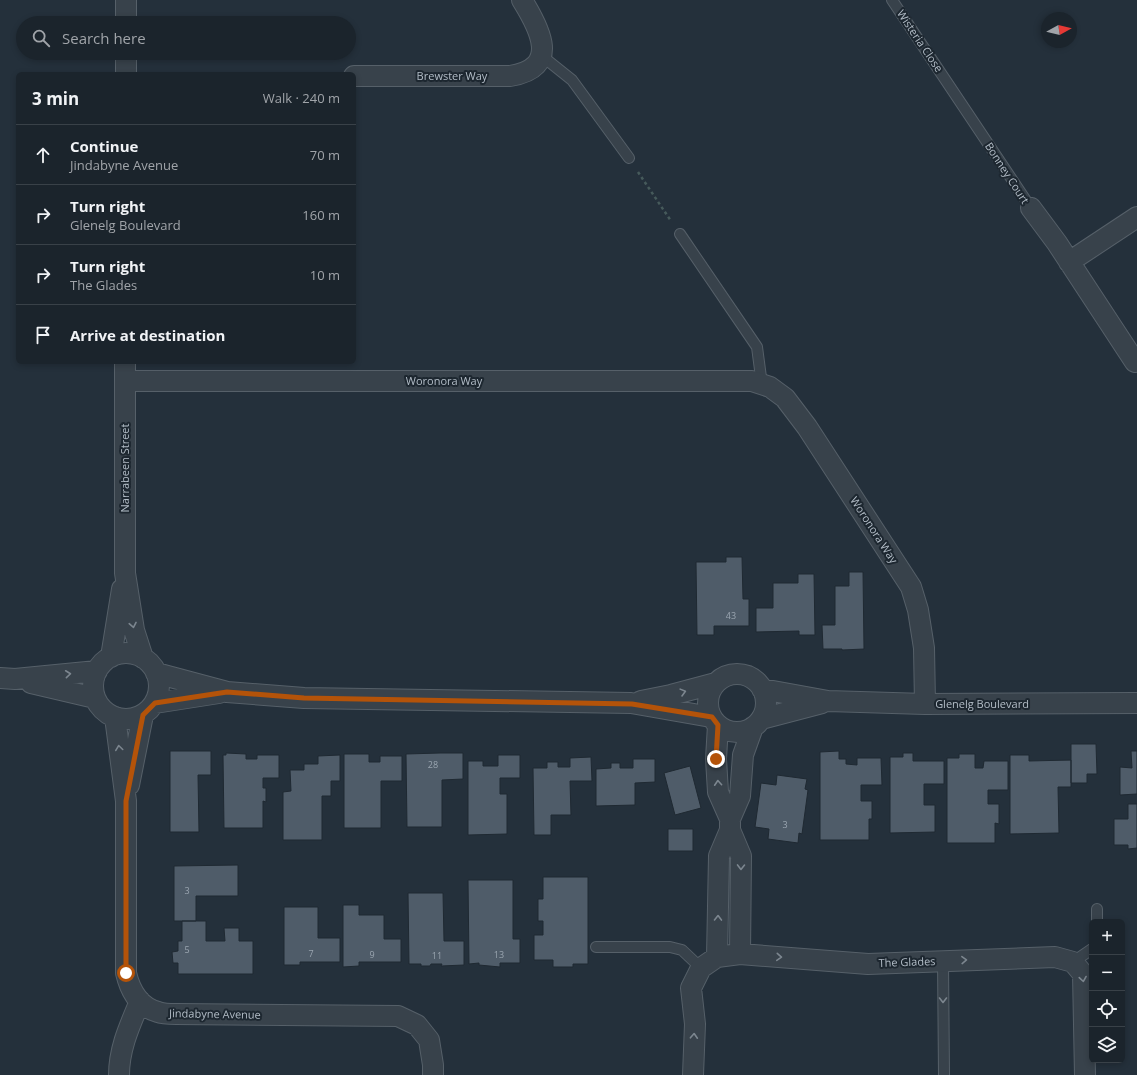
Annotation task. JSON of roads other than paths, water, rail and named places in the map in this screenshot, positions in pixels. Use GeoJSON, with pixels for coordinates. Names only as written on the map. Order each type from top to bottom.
{"type":"FeatureCollection","features":[{"type":"Feature","properties":{"kind":"street"},"geometry":{"type":"LineString","coordinates":[[126,0],[126,16]]}},
{"type":"Feature","properties":{"kind":"street"},"geometry":{"type":"LineString","coordinates":[[522,0],[534,19],[541,38],[543,48],[542,56]]}},
{"type":"Feature","properties":{"kind":"street","name":"Brewster Way"},"geometry":{"type":"LineString","coordinates":[[356,76],[510,76],[521,74],[530,69],[542,56]]}},
{"type":"Feature","properties":{"kind":"street"},"geometry":{"type":"LineString","coordinates":[[126,60],[126,72]]}},
{"type":"Feature","properties":{"kind":"street","name":"Bonney Court"},"geometry":{"type":"LineString","coordinates":[[1030,208],[1057,243],[1136,364]]}},
{"type":"Feature","properties":{"kind":"street"},"geometry":{"type":"LineString","coordinates":[[1069,262],[1137,217]]}},
{"type":"Feature","properties":{"kind":"street","name":"Woronora Way"},"geometry":{"type":"LineString","coordinates":[[125,371],[752,381],[770,387],[785,398],[807,427],[911,587],[918,610],[924,648],[925,704]]}},
{"type":"Feature","properties":{"kind":"street","name":"Narrabeen Street"},"geometry":{"type":"LineString","coordinates":[[125,371],[125,573],[134,630],[143,658]]}},
{"type":"Feature","properties":{"kind":"street","name":"Narrabeen Street"},"geometry":{"type":"LineString","coordinates":[[111,657],[125,573]]}},
{"type":"Feature","properties":{"kind":"street"},"geometry":{"type":"LineString","coordinates":[[149,709],[158,693],[159,683],[156,673],[149,662],[133,654],[122,654],[105,660],[97,671],[94,680],[95,698],[106,713],[115,718],[134,719],[149,709],[227,692]]}},
{"type":"Feature","properties":{"kind":"street"},"geometry":{"type":"LineString","coordinates":[[8,679],[97,671]]}},
{"type":"Feature","properties":{"kind":"street"},"geometry":{"type":"LineString","coordinates":[[156,673],[227,692],[304,698],[632,704],[715,721],[726,730],[735,732],[745,731],[757,723]]}},
{"type":"Feature","properties":{"kind":"street"},"geometry":{"type":"LineString","coordinates":[[693,1075],[695,1024],[691,988],[709,963],[719,856],[730,825],[740,796],[743,754],[766,704],[762,689],[757,682],[741,674],[723,678],[716,683],[711,690],[709,699],[709,708],[715,721],[718,792],[730,825],[741,856],[740,954]]}},
{"type":"Feature","properties":{"kind":"street"},"geometry":{"type":"LineString","coordinates":[[8,679],[95,698]]}},
{"type":"Feature","properties":{"kind":"street"},"geometry":{"type":"LineString","coordinates":[[632,704],[716,683]]}},
{"type":"Feature","properties":{"kind":"street","name":"Glenelg Boulevard"},"geometry":{"type":"LineString","coordinates":[[762,689],[828,701],[925,704],[1137,703]]}},
{"type":"Feature","properties":{"kind":"street","name":"Glenelg Boulevard"},"geometry":{"type":"LineString","coordinates":[[757,723],[828,701]]}},
{"type":"Feature","properties":{"kind":"street","name":"Jindabyne Avenue"},"geometry":{"type":"LineString","coordinates":[[126,801],[149,709]]}},
{"type":"Feature","properties":{"kind":"street","name":"Jindabyne Avenue"},"geometry":{"type":"LineString","coordinates":[[115,718],[126,801],[126,973],[129,986],[140,1001],[148,1008],[158,1012],[176,1014],[398,1016],[417,1025],[429,1040],[433,1075]]}},
{"type":"Feature","properties":{"kind":"street","name":"The Glades"},"geometry":{"type":"LineString","coordinates":[[709,963],[740,954],[868,964],[1055,957],[1073,962]]}},
{"type":"Feature","properties":{"kind":"street"},"geometry":{"type":"LineString","coordinates":[[1073,962],[1083,974],[1085,1075]]}},
{"type":"Feature","properties":{"kind":"street"},"geometry":{"type":"LineString","coordinates":[[119,1075],[119,1060],[125,1036],[140,1001]]}},
{"type":"Feature","properties":{"kind":"lane","name":"Wisteria Close"},"geometry":{"type":"LineString","coordinates":[[892,0],[948,83]]}},
{"type":"Feature","properties":{"kind":"lane"},"geometry":{"type":"LineString","coordinates":[[542,56],[572,80],[629,158]]}},
{"type":"Feature","properties":{"kind":"lane","name":"Bonney Court"},"geometry":{"type":"LineString","coordinates":[[948,83],[1030,208]]}},
{"type":"Feature","properties":{"kind":"lane"},"geometry":{"type":"LineString","coordinates":[[680,234],[757,347],[762,384]]}},
{"type":"Feature","properties":{"kind":"lane"},"geometry":{"type":"LineString","coordinates":[[1097,909],[1097,919]]}},
{"type":"Feature","properties":{"kind":"lane"},"geometry":{"type":"LineString","coordinates":[[596,947],[670,947],[682,950],[709,963]]}},
{"type":"Feature","properties":{"kind":"lane"},"geometry":{"type":"LineString","coordinates":[[1073,962],[1089,951]]}},
{"type":"Feature","properties":{"kind":"lane"},"geometry":{"type":"LineString","coordinates":[[943,961],[944,1075]]}}]}
